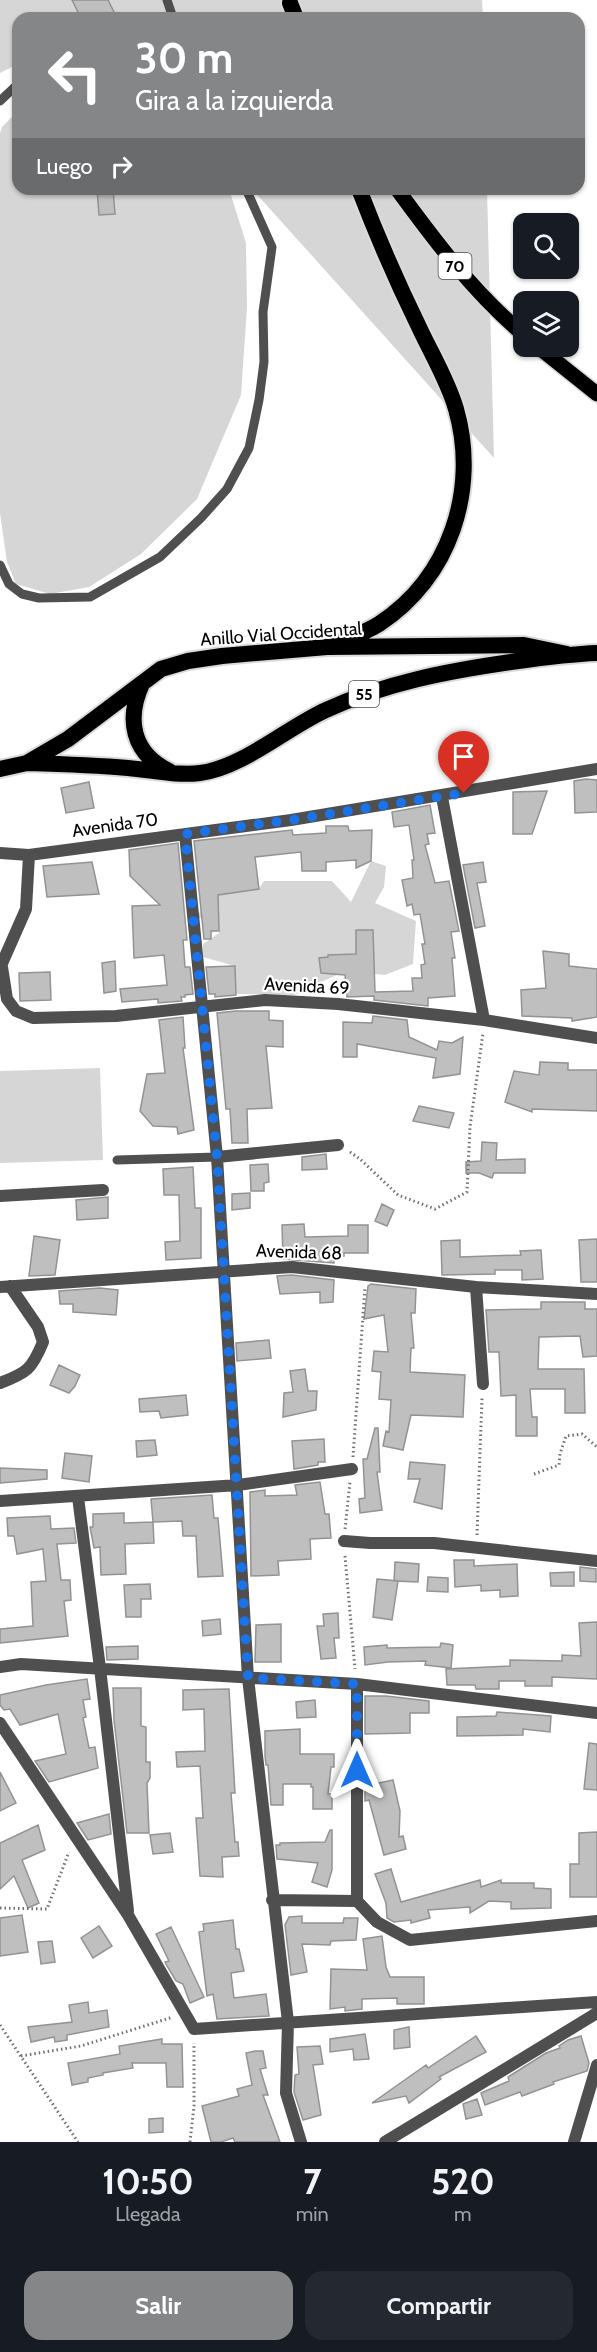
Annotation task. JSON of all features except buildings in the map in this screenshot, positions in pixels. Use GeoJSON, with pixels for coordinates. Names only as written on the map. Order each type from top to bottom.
{"type":"FeatureCollection","features":[{"type":"Feature","properties":{"kind":"highway"},"geometry":{"type":"LineString","coordinates":[[327,647],[378,625],[411,598],[435,568],[445,550],[454,531],[463,493],[465,453],[456,408],[404,296],[362,195]]}},
{"type":"Feature","properties":{"kind":"highway","name":"Anillo Vial Occidental"},"geometry":{"type":"LineString","coordinates":[[27,763],[68,739],[161,669],[188,661],[327,647],[524,645],[567,654]]}},
{"type":"Feature","properties":{"kind":"highway","name":"Anillo Vial Occidental"},"geometry":{"type":"LineString","coordinates":[[0,769],[27,763],[129,768],[175,774],[201,773],[241,758],[325,710],[404,682],[448,672],[567,654],[597,653]]}},
{"type":"Feature","properties":{"kind":"highway"},"geometry":{"type":"LineString","coordinates":[[142,682],[135,699],[133,718],[136,736],[145,753],[158,765],[175,774]]}},
{"type":"Feature","properties":{"kind":"main road","name":"70"},"geometry":{"type":"LineString","coordinates":[[401,195],[448,258],[513,326]]}},
{"type":"Feature","properties":{"kind":"main road"},"geometry":{"type":"LineString","coordinates":[[551,357],[597,394]]}},
{"type":"Feature","properties":{"kind":"street","name":"Avenida 70"},"geometry":{"type":"LineString","coordinates":[[0,853],[29,855],[185,834],[442,796],[597,769]]}},
{"type":"Feature","properties":{"kind":"street"},"geometry":{"type":"LineString","coordinates":[[442,796],[484,1020]]}},
{"type":"Feature","properties":{"kind":"street"},"geometry":{"type":"LineString","coordinates":[[185,834],[217,1157],[248,1678],[272,1900],[288,2022],[286,2093],[301,2142]]}},
{"type":"Feature","properties":{"kind":"street"},"geometry":{"type":"LineString","coordinates":[[1,968],[26,909],[29,855]]}},
{"type":"Feature","properties":{"kind":"street","name":"Avenida 69"},"geometry":{"type":"LineString","coordinates":[[1,968],[7,999],[16,1011],[33,1018],[116,1016],[265,1000],[338,1004],[484,1020],[597,1038]]}},
{"type":"Feature","properties":{"kind":"street"},"geometry":{"type":"LineString","coordinates":[[217,1157],[338,1145]]}},
{"type":"Feature","properties":{"kind":"street"},"geometry":{"type":"LineString","coordinates":[[0,1196],[103,1190]]}},
{"type":"Feature","properties":{"kind":"street","name":"Avenida 68"},"geometry":{"type":"LineString","coordinates":[[5,1286],[292,1267],[476,1287],[597,1294]]}},
{"type":"Feature","properties":{"kind":"street"},"geometry":{"type":"LineString","coordinates":[[0,1383],[18,1376],[34,1364],[43,1342],[38,1327],[5,1286]]}},
{"type":"Feature","properties":{"kind":"street"},"geometry":{"type":"LineString","coordinates":[[476,1287],[483,1384]]}},
{"type":"Feature","properties":{"kind":"street"},"geometry":{"type":"LineString","coordinates":[[0,1501],[238,1485],[352,1469]]}},
{"type":"Feature","properties":{"kind":"street"},"geometry":{"type":"LineString","coordinates":[[78,1497],[128,1915]]}},
{"type":"Feature","properties":{"kind":"street"},"geometry":{"type":"LineString","coordinates":[[344,1541],[434,1542],[597,1562]]}},
{"type":"Feature","properties":{"kind":"street"},"geometry":{"type":"LineString","coordinates":[[0,1667],[21,1664],[357,1684],[597,1713]]}},
{"type":"Feature","properties":{"kind":"street"},"geometry":{"type":"LineString","coordinates":[[357,1684],[357,1901],[377,1922],[410,1940],[597,1921]]}},
{"type":"Feature","properties":{"kind":"street"},"geometry":{"type":"LineString","coordinates":[[0,1723],[128,1915],[194,2030],[597,2002]]}},
{"type":"Feature","properties":{"kind":"street"},"geometry":{"type":"LineString","coordinates":[[272,1900],[357,1901]]}},
{"type":"Feature","properties":{"kind":"street"},"geometry":{"type":"LineString","coordinates":[[385,2142],[597,2013]]}},
{"type":"Feature","properties":{"kind":"street"},"geometry":{"type":"LineString","coordinates":[[574,2142],[597,2065]]}},
{"type":"Feature","properties":{"kind":"lane"},"geometry":{"type":"LineString","coordinates":[[0,101],[12,90]]}},
{"type":"Feature","properties":{"kind":"lane"},"geometry":{"type":"LineString","coordinates":[[0,566],[9,584],[22,594],[39,598],[90,597],[160,557],[201,518],[227,489],[249,448],[264,362],[263,312],[272,247],[249,195]]}},
{"type":"Feature","properties":{"kind":"lane"},"geometry":{"type":"LineString","coordinates":[[117,1160],[217,1157]]}},
{"type":"Feature","properties":{"kind":"path"},"geometry":{"type":"LineString","coordinates":[[338,1145],[360,1159],[398,1195],[435,1209],[467,1192],[470,1127],[484,1020]]}},
{"type":"Feature","properties":{"kind":"path"},"geometry":{"type":"LineString","coordinates":[[477,1548],[483,1384]]}},
{"type":"Feature","properties":{"kind":"path"},"geometry":{"type":"LineString","coordinates":[[534,1474],[559,1465],[566,1436],[582,1434],[597,1447]]}},
{"type":"Feature","properties":{"kind":"path"},"geometry":{"type":"LineString","coordinates":[[0,1908],[46,1909],[76,1836]]}},
{"type":"Feature","properties":{"kind":"path"},"geometry":{"type":"LineString","coordinates":[[21,2056],[81,2046],[185,2014]]}},
{"type":"Feature","properties":{"kind":"path"},"geometry":{"type":"LineString","coordinates":[[0,2025],[78,2142]]}},
{"type":"Feature","properties":{"kind":"path"},"geometry":{"type":"LineString","coordinates":[[190,2142],[194,2106],[194,2030]]}},
{"type":"Feature","properties":{"kind":"shaded area"},"geometry":{"type":"Polygon","coordinates":[[[0,0],[482,0],[483,12],[12,12],[12,67],[0,73],[0,0]]]}},
{"type":"Feature","properties":{"kind":"shaded area"},"geometry":{"type":"Polygon","coordinates":[[[12,117],[12,195],[231,195],[246,243],[247,307],[241,395],[197,499],[141,554],[89,587],[50,594],[16,584],[7,562],[0,513],[0,133],[2,127],[12,117]]]}},
{"type":"Feature","properties":{"kind":"shaded area"},"geometry":{"type":"Polygon","coordinates":[[[257,195],[487,195],[494,458],[257,195]]]}},
{"type":"Feature","properties":{"kind":"shaded area"},"geometry":{"type":"Polygon","coordinates":[[[371,861],[386,866],[384,887],[375,903],[416,921],[413,964],[385,975],[365,973],[362,963],[294,995],[236,994],[235,966],[203,957],[203,944],[219,933],[219,918],[198,918],[204,897],[259,889],[264,881],[332,881],[351,902],[371,861]]]}},
{"type":"Feature","properties":{"kind":"shaded area"},"geometry":{"type":"Polygon","coordinates":[[[100,1068],[103,1160],[0,1163],[0,1071],[100,1068]]]}},
{"type":"Feature","properties":{"kind":"route"},"geometry":{"type":"LineString","coordinates":[[357,1770],[357,1684],[248,1678],[217,1157],[185,834],[464,793]]}}]}
